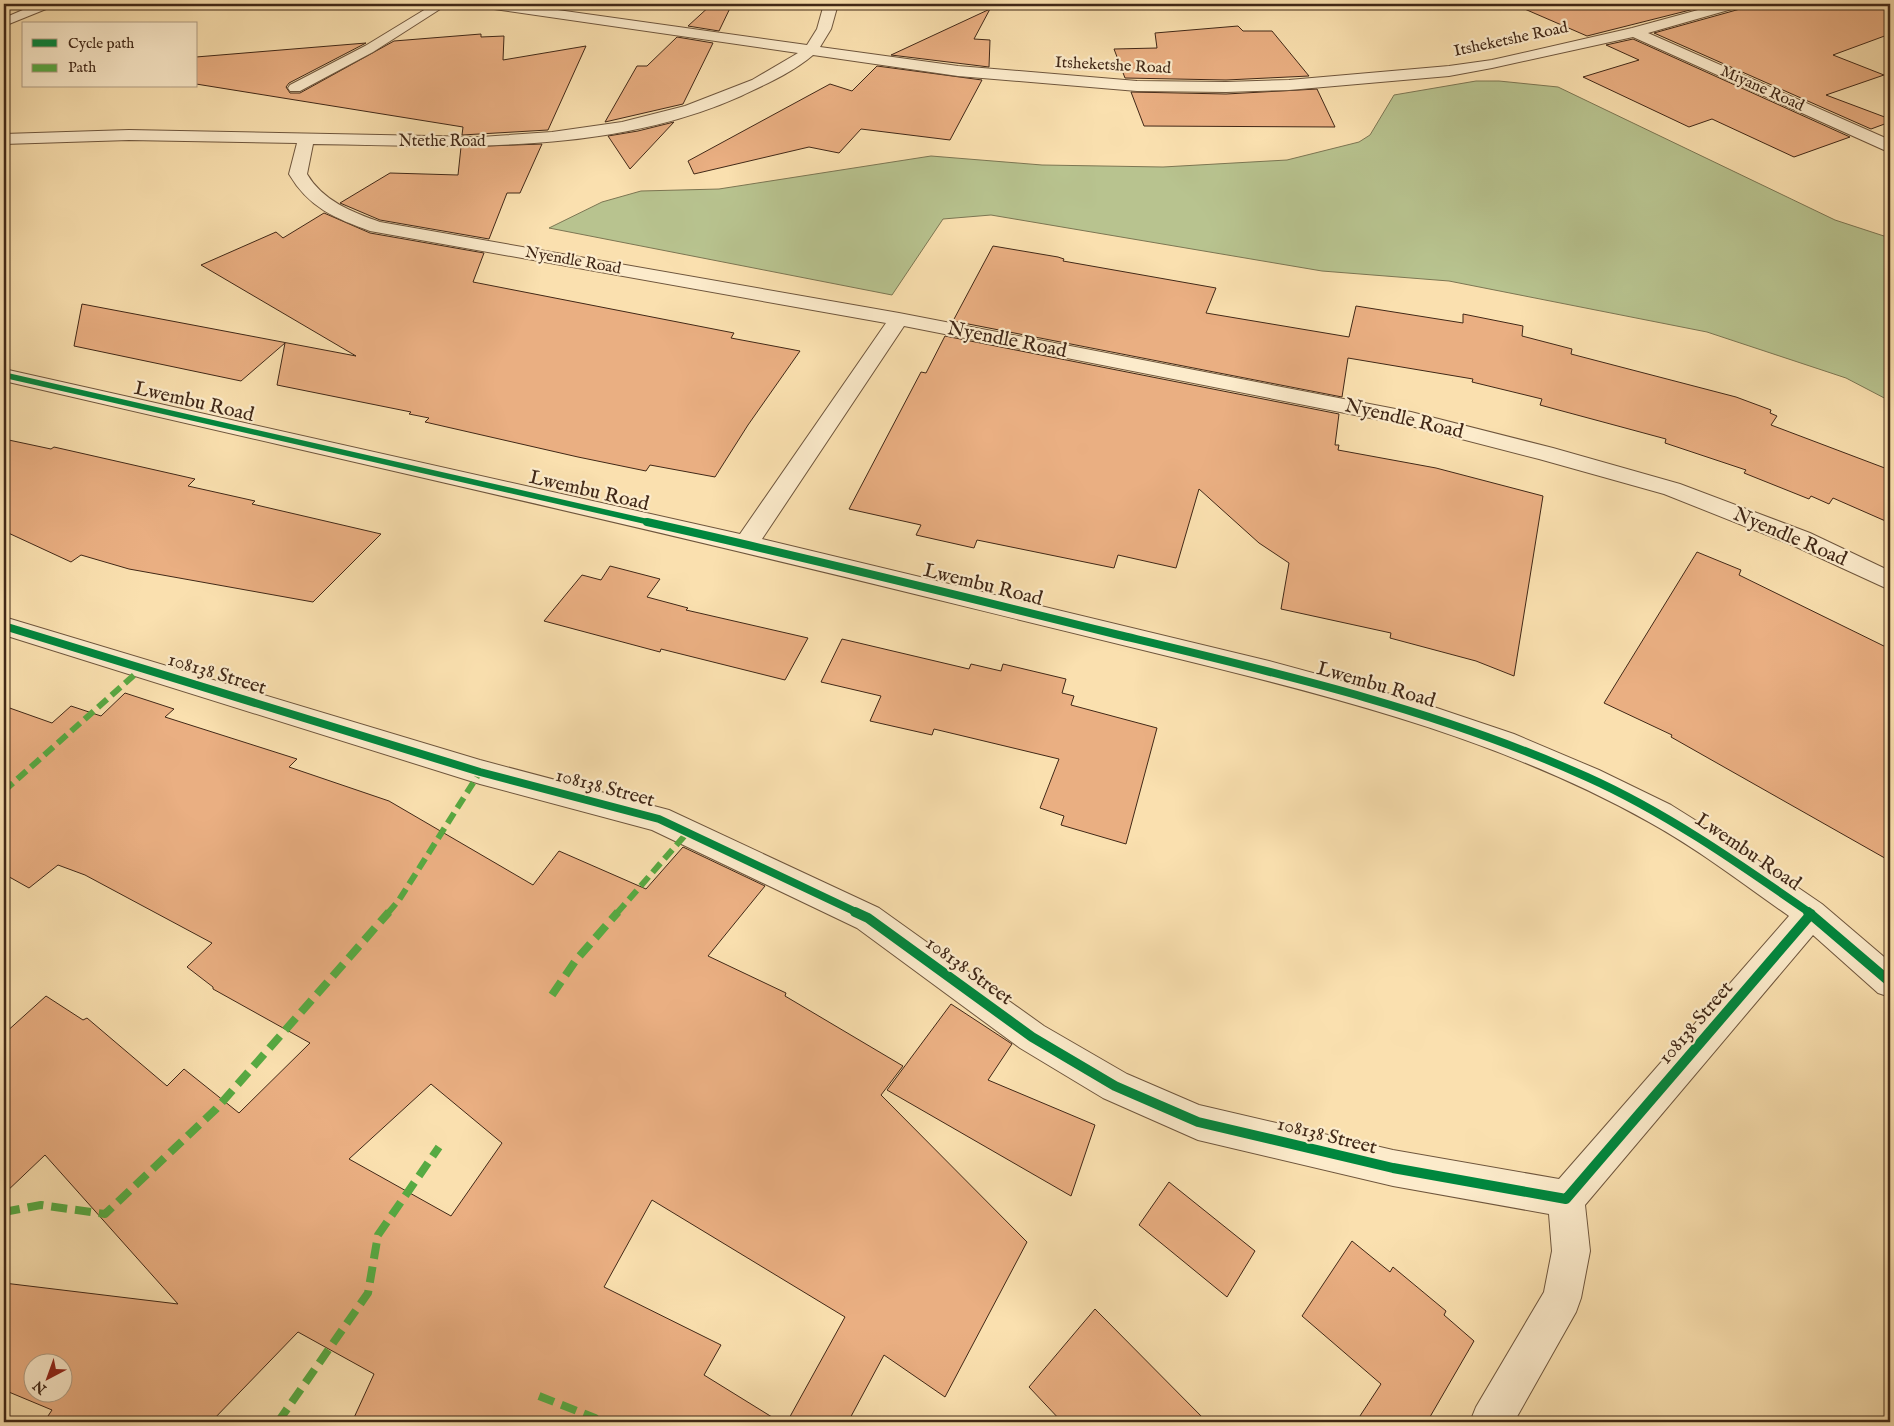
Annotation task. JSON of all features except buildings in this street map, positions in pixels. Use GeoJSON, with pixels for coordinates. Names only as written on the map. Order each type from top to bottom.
{"type":"FeatureCollection","features":[{"type":"Feature","properties":{"kind":"street","name":"Itsheketshe Road"},"geometry":{"type":"LineString","coordinates":[[487,4],[958,71],[1137,86],[1226,87],[1298,84],[1449,71],[1492,64],[1635,32],[1734,4]]}},
{"type":"Feature","properties":{"kind":"street","name":"Ntethe Road"},"geometry":{"type":"LineString","coordinates":[[4,139],[129,135],[481,142],[524,141],[636,126],[720,100],[774,74],[810,51],[823,31],[830,14],[831,4]]}},
{"type":"Feature","properties":{"kind":"street","name":"Miyane Road"},"geometry":{"type":"LineString","coordinates":[[1635,32],[1890,146]]}},
{"type":"Feature","properties":{"kind":"street","name":"Nyendle Road"},"geometry":{"type":"LineString","coordinates":[[306,140],[298,174],[308,191],[323,204],[376,227],[899,318],[1411,419],[1544,453],[1672,489],[1802,539],[1890,581]]}},
{"type":"Feature","properties":{"kind":"street"},"geometry":{"type":"LineString","coordinates":[[746,544],[899,318]]}},
{"type":"Feature","properties":{"kind":"street","name":"Lwembu Road"},"geometry":{"type":"LineString","coordinates":[[4,375],[746,544],[1269,672],[1416,712],[1504,742],[1589,778],[1661,814],[1735,860],[1811,914],[1890,982]]}},
{"type":"Feature","properties":{"kind":"street","name":"108138 Street"},"geometry":{"type":"LineString","coordinates":[[4,626],[480,772],[660,819],[868,918],[1032,1037],[1116,1086],[1198,1122],[1393,1168],[1566,1199],[1811,914]]}},
{"type":"Feature","properties":{"kind":"street"},"geometry":{"type":"LineString","coordinates":[[1490,1422],[1562,1298],[1571,1251],[1566,1199]]}},
{"type":"Feature","properties":{"kind":"lane"},"geometry":{"type":"LineString","coordinates":[[4,22],[47,4]]}},
{"type":"Feature","properties":{"kind":"lane"},"geometry":{"type":"LineString","coordinates":[[295,88],[369,49],[442,4]]}},
{"type":"Feature","properties":{"kind":"green space"},"geometry":{"type":"Polygon","coordinates":[[[1476,81],[1499,81],[1558,87],[1835,220],[1890,238],[1890,401],[1846,378],[1707,332],[1449,281],[1322,271],[991,215],[943,219],[892,295],[549,228],[602,202],[641,191],[719,189],[931,156],[1042,165],[1163,167],[1287,160],[1359,142],[1370,135],[1394,95],[1476,81]]]}},
{"type":"Feature","properties":{"kind":"marked path"},"geometry":{"type":"LineString","coordinates":[[4,791],[142,668]]}},
{"type":"Feature","properties":{"kind":"marked path"},"geometry":{"type":"LineString","coordinates":[[4,1212],[41,1205],[105,1214],[216,1109],[399,900],[480,772]]}},
{"type":"Feature","properties":{"kind":"marked path"},"geometry":{"type":"LineString","coordinates":[[552,995],[576,960],[687,833]]}},
{"type":"Feature","properties":{"kind":"marked path"},"geometry":{"type":"LineString","coordinates":[[278,1422],[368,1293],[378,1235],[439,1147]]}},
{"type":"Feature","properties":{"kind":"marked path"},"geometry":{"type":"LineString","coordinates":[[539,1396],[595,1418],[598,1422]]}},
{"type":"Feature","properties":{"kind":"cycle path"},"geometry":{"type":"LineString","coordinates":[[4,375],[746,544],[1269,671],[1416,712],[1504,742],[1589,778],[1661,814],[1735,861],[1811,914],[1890,982]]}},
{"type":"Feature","properties":{"kind":"cycle path"},"geometry":{"type":"LineString","coordinates":[[4,626],[480,772],[659,819],[868,918],[1032,1037],[1115,1086],[1198,1122],[1393,1168],[1566,1199],[1811,914]]}}]}
